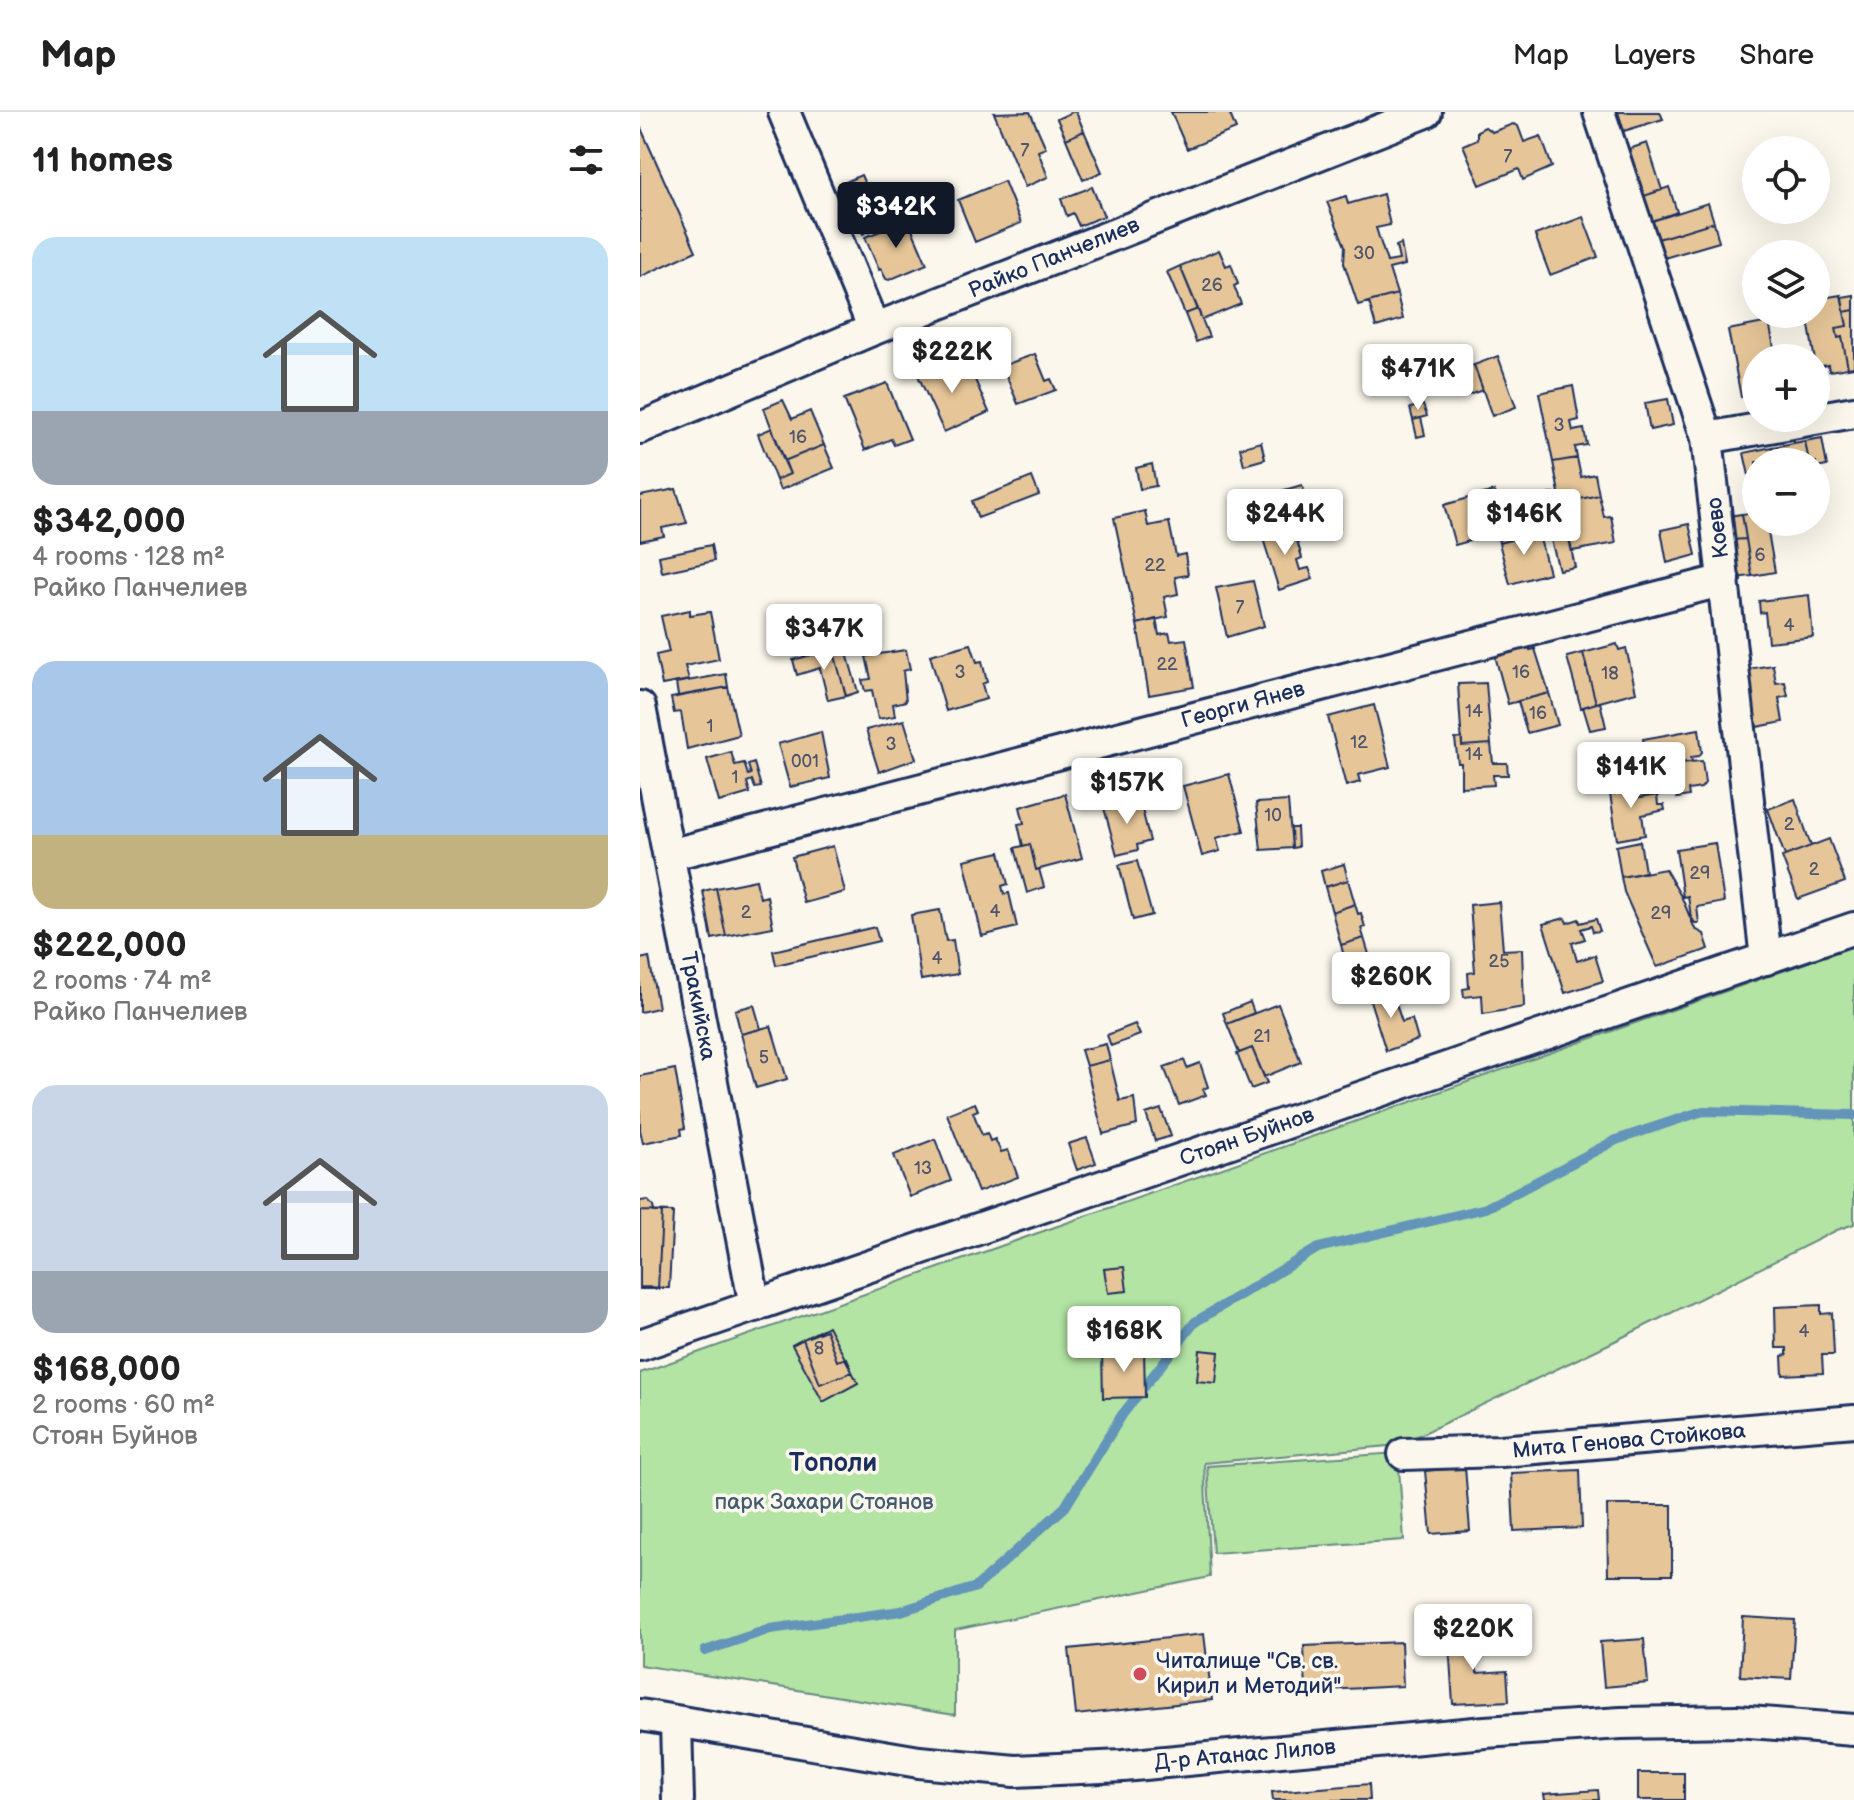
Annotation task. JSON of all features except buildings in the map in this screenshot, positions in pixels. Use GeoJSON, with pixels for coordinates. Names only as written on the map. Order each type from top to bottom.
{"type":"FeatureCollection","features":[{"type":"Feature","properties":{"kind":"street"},"geometry":{"type":"LineString","coordinates":[[784,112],[874,329]]}},
{"type":"Feature","properties":{"kind":"street","name":"Райко Панчелиев"},"geometry":{"type":"LineString","coordinates":[[640,428],[874,329],[1426,112]]}},
{"type":"Feature","properties":{"kind":"street","name":"Коево"},"geometry":{"type":"LineString","coordinates":[[1599,112],[1707,438],[1766,959]]}},
{"type":"Feature","properties":{"kind":"street"},"geometry":{"type":"LineString","coordinates":[[1707,438],[1854,412]]}},
{"type":"Feature","properties":{"kind":"street","name":"Георги Янев"},"geometry":{"type":"LineString","coordinates":[[669,855],[1724,580]]}},
{"type":"Feature","properties":{"kind":"street","name":"Тракийска"},"geometry":{"type":"LineString","coordinates":[[640,707],[755,1306]]}},
{"type":"Feature","properties":{"kind":"street","name":"Стоян Буйнов"},"geometry":{"type":"LineString","coordinates":[[640,1345],[1854,928]]}},
{"type":"Feature","properties":{"kind":"street","name":"Мита Генова Стойкова"},"geometry":{"type":"LineString","coordinates":[[1404,1454],[1501,1451],[1854,1421]]}},
{"type":"Feature","properties":{"kind":"street","name":"Д-р Атанас Лилов"},"geometry":{"type":"LineString","coordinates":[[640,1715],[919,1762],[1015,1771],[1123,1766],[1485,1732],[1621,1723],[1736,1721],[1854,1730]]}},
{"type":"Feature","properties":{"kind":"street"},"geometry":{"type":"LineString","coordinates":[[676,1722],[678,1800]]}},
{"type":"Feature","properties":{"kind":"green space","name":"парк Захари Стоянов"},"geometry":{"type":"Polygon","coordinates":[[[1854,946],[1854,1224],[1399,1445],[1204,1463],[1210,1577],[955,1630],[955,1715],[640,1665],[640,1373],[1854,946]]]}},
{"type":"Feature","properties":{"kind":"green space"},"geometry":{"type":"Polygon","coordinates":[[[1398,1453],[1404,1540],[1213,1553],[1207,1466],[1398,1453]]]}},
{"type":"Feature","properties":{"kind":"waterway"},"geometry":{"type":"LineString","coordinates":[[705,1651],[770,1629],[901,1611],[976,1587],[1065,1507],[1122,1415],[1195,1322],[1318,1248],[1486,1208],[1616,1140],[1703,1111],[1854,1115]]}},
{"type":"Feature","properties":{"kind":"place","name":"Читалище \"Св. св. Кирил и Методий\""},"geometry":{"type":"Point","coordinates":[1140,1674]}},
{"type":"Feature","properties":{"kind":"district","name":"Тополи"},"geometry":{"type":"Point","coordinates":[833,1463]}}]}
